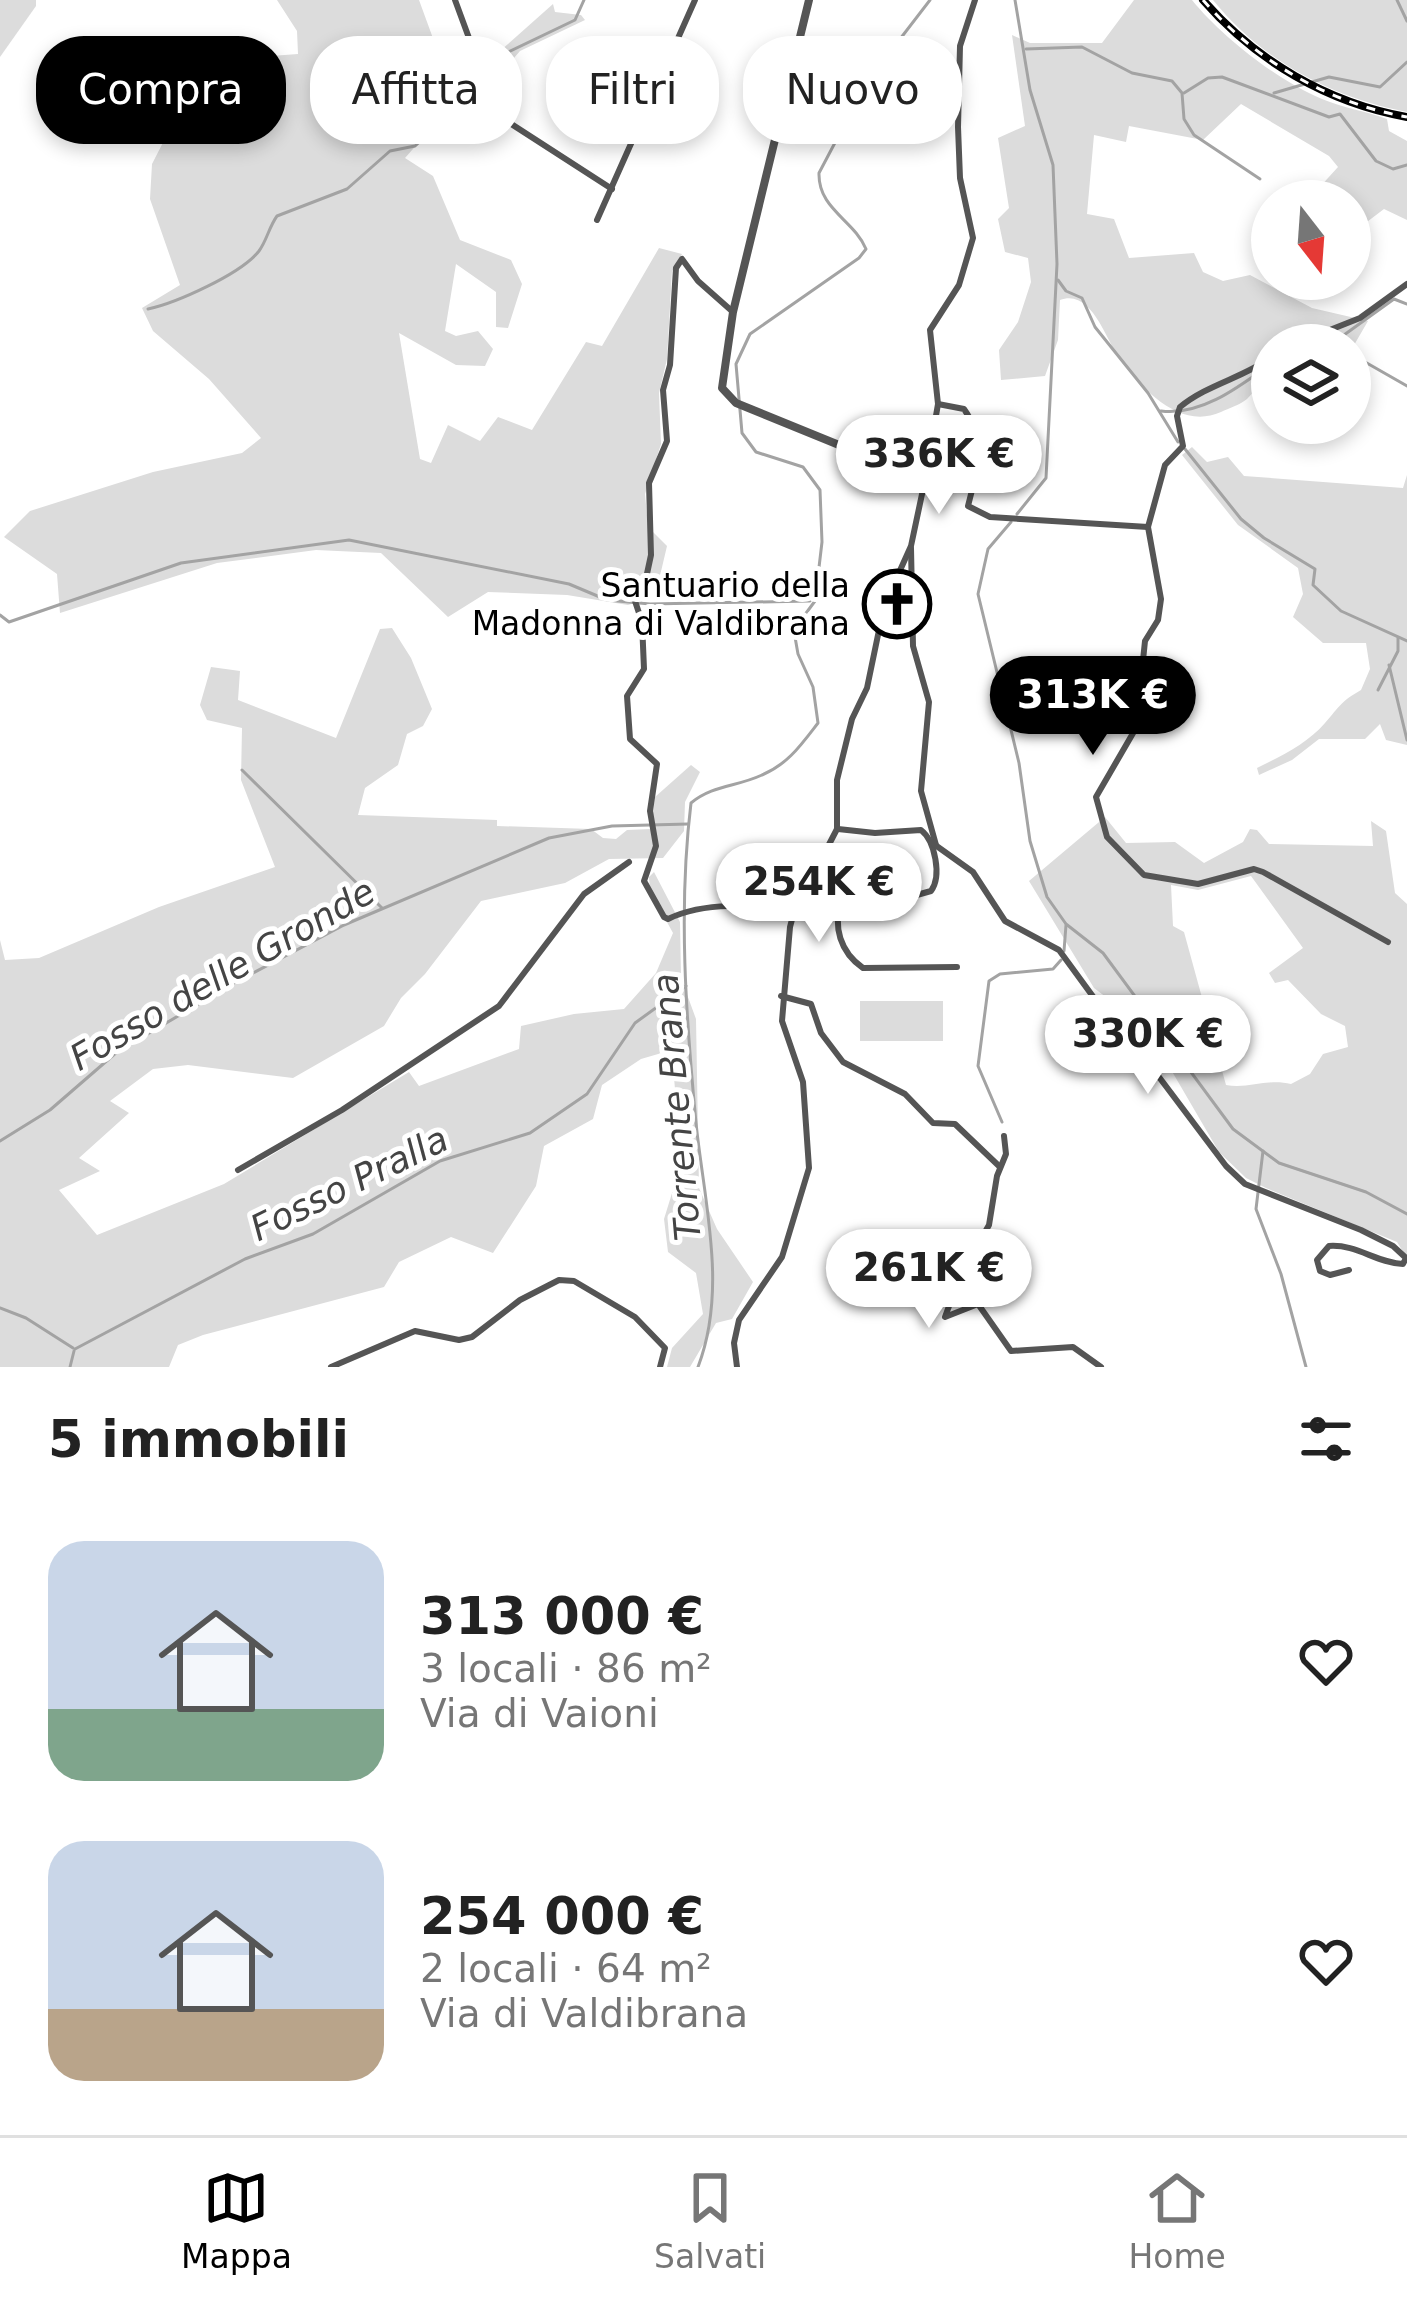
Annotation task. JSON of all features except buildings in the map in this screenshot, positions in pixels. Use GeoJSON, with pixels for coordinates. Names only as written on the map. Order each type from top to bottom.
{"type":"FeatureCollection","features":[{"type":"Feature","properties":{"kind":"street"},"geometry":{"type":"LineString","coordinates":[[455,0],[494,106],[505,120],[612,189]]}},
{"type":"Feature","properties":{"kind":"street"},"geometry":{"type":"LineString","coordinates":[[597,220],[695,0]]}},
{"type":"Feature","properties":{"kind":"street"},"geometry":{"type":"LineString","coordinates":[[809,0],[733,312],[721,382],[725,394],[736,403],[926,480]]}},
{"type":"Feature","properties":{"kind":"street"},"geometry":{"type":"LineString","coordinates":[[736,1367],[739,1320],[782,1257],[809,1168],[802,1082],[783,1032],[781,996],[794,911],[837,829],[836,780],[852,719],[867,688],[884,606],[911,546],[926,480],[938,404],[930,330],[959,286],[973,238],[961,187],[958,128],[960,46],[975,0]]}},
{"type":"Feature","properties":{"kind":"street"},"geometry":{"type":"LineString","coordinates":[[733,312],[682,259],[675,276],[670,365],[663,390],[667,441],[647,496],[651,555],[636,605],[644,637],[644,669],[627,696],[629,740],[657,764],[650,811],[656,846],[645,871],[645,887],[668,920],[701,907],[794,911]]}},
{"type":"Feature","properties":{"kind":"street"},"geometry":{"type":"LineString","coordinates":[[1345,324],[1407,284]]}},
{"type":"Feature","properties":{"kind":"street"},"geometry":{"type":"LineString","coordinates":[[1251,372],[1226,380],[1180,407],[1177,416],[1183,446],[1166,465],[1157,485],[1148,527],[1161,599],[1157,620],[1145,641],[1136,728],[1096,797],[1100,819],[1107,837],[1144,875],[1209,883],[1254,869],[1388,942]]}},
{"type":"Feature","properties":{"kind":"street"},"geometry":{"type":"LineString","coordinates":[[938,404],[964,410],[976,425],[980,456],[968,506],[990,518],[1148,527]]}},
{"type":"Feature","properties":{"kind":"street"},"geometry":{"type":"LineString","coordinates":[[911,546],[913,646],[929,702],[922,791],[937,880],[931,891],[900,901],[844,898],[838,911],[838,932],[860,968],[957,967]]}},
{"type":"Feature","properties":{"kind":"street"},"geometry":{"type":"LineString","coordinates":[[837,829],[926,832],[933,844],[974,872],[1005,921],[1059,950],[1135,1054],[1245,1184],[1361,1230],[1406,1258],[1403,1264],[1394,1264],[1345,1244],[1329,1246],[1317,1260],[1320,1271],[1330,1275],[1349,1270]]}},
{"type":"Feature","properties":{"kind":"street"},"geometry":{"type":"LineString","coordinates":[[238,1170],[342,1110],[499,1006],[584,895],[628,862]]}},
{"type":"Feature","properties":{"kind":"street"},"geometry":{"type":"LineString","coordinates":[[781,996],[811,1004],[821,1033],[842,1062],[905,1094],[933,1123],[956,1124],[1000,1167]]}},
{"type":"Feature","properties":{"kind":"street"},"geometry":{"type":"LineString","coordinates":[[1004,1136],[1006,1154],[989,1225],[960,1276],[945,1317],[978,1304],[1011,1351],[1073,1347],[1101,1367]]}},
{"type":"Feature","properties":{"kind":"street"},"geometry":{"type":"LineString","coordinates":[[331,1367],[415,1331],[459,1340],[472,1337],[520,1300],[559,1280],[574,1281],[635,1317],[665,1348],[661,1367]]}},
{"type":"Feature","properties":{"kind":"shaded area"},"geometry":{"type":"Polygon","coordinates":[[[0,0],[36,0],[36,6],[0,57],[0,0]]]}},
{"type":"Feature","properties":{"kind":"shaded area"},"geometry":{"type":"Polygon","coordinates":[[[277,0],[419,0],[432,36],[310,36],[310,144],[417,144],[405,158],[433,176],[460,240],[511,260],[522,284],[508,328],[496,327],[496,292],[456,264],[445,331],[456,336],[478,331],[493,349],[485,366],[456,365],[399,333],[420,459],[431,463],[448,425],[480,441],[498,417],[532,430],[586,342],[602,346],[659,248],[682,254],[672,271],[667,359],[659,393],[661,444],[645,494],[648,527],[667,546],[655,597],[628,605],[567,595],[488,592],[448,617],[381,553],[316,550],[217,563],[60,613],[57,574],[4,537],[30,511],[153,472],[242,453],[261,438],[209,379],[153,331],[142,308],[180,285],[150,199],[152,164],[162,144],[286,144],[286,55],[298,54],[297,31],[277,0]]]}},
{"type":"Feature","properties":{"kind":"shaded area"},"geometry":{"type":"Polygon","coordinates":[[[1134,0],[1192,0],[1269,69],[1322,99],[1387,119],[1389,131],[1407,141],[1407,220],[1384,209],[1371,219],[1371,180],[1326,180],[1338,167],[1329,156],[1241,104],[1203,140],[1129,126],[1126,142],[1094,135],[1087,214],[1114,219],[1129,258],[1194,253],[1203,272],[1223,281],[1251,276],[1251,300],[1297,300],[1368,321],[1251,324],[1251,395],[1221,412],[1192,416],[1153,396],[1121,361],[1097,318],[1071,298],[1060,300],[1058,340],[1045,376],[1001,380],[999,350],[1018,322],[1031,282],[1028,258],[1005,252],[998,219],[1009,208],[998,138],[1025,126],[1012,35],[1030,43],[1102,43],[1134,0]]]}},
{"type":"Feature","properties":{"kind":"shaded area"},"geometry":{"type":"Polygon","coordinates":[[[1213,0],[1407,0],[1407,112],[1352,97],[1300,73],[1253,41],[1213,0]]]}},
{"type":"Feature","properties":{"kind":"shaded area"},"geometry":{"type":"Polygon","coordinates":[[[553,4],[555,12],[581,15],[585,20],[546,36],[522,50],[522,36],[517,36],[553,4]]]}},
{"type":"Feature","properties":{"kind":"shaded area"},"geometry":{"type":"Polygon","coordinates":[[[1192,447],[1207,462],[1228,457],[1244,476],[1403,488],[1407,475],[1407,745],[1386,740],[1380,724],[1365,739],[1319,739],[1292,760],[1259,775],[1257,768],[1310,737],[1361,690],[1370,669],[1366,643],[1323,643],[1293,617],[1303,594],[1298,568],[1238,525],[1182,455],[1192,447]]]}},
{"type":"Feature","properties":{"kind":"shaded area"},"geometry":{"type":"Polygon","coordinates":[[[392,628],[411,658],[432,709],[423,726],[407,734],[398,765],[365,788],[358,815],[497,820],[497,826],[591,829],[603,838],[616,839],[627,830],[651,829],[655,797],[691,765],[700,772],[685,802],[684,831],[663,858],[609,859],[565,883],[481,901],[401,998],[384,1026],[293,1078],[188,1065],[153,1069],[110,1101],[129,1113],[79,1158],[100,1171],[59,1190],[97,1235],[224,1184],[409,1072],[419,1086],[519,1049],[521,1026],[624,1009],[656,973],[673,933],[650,891],[649,877],[654,872],[680,922],[681,978],[696,1019],[699,1188],[717,1229],[753,1282],[732,1319],[716,1323],[690,1367],[667,1367],[672,1348],[703,1314],[696,1273],[668,1252],[664,1219],[681,1164],[674,1077],[657,1075],[665,1052],[641,1059],[602,1085],[593,1119],[544,1146],[536,1186],[493,1253],[451,1237],[399,1262],[384,1287],[203,1335],[178,1345],[169,1367],[0,1367],[0,940],[5,960],[39,958],[159,907],[275,867],[241,780],[242,728],[207,720],[200,705],[211,667],[240,671],[238,700],[336,738],[380,629],[392,628]]]}},
{"type":"Feature","properties":{"kind":"shaded area"},"geometry":{"type":"Polygon","coordinates":[[[1105,817],[1126,843],[1175,842],[1204,863],[1243,842],[1250,829],[1269,844],[1373,846],[1371,821],[1386,831],[1395,893],[1407,904],[1407,1258],[1397,1242],[1246,1178],[1219,1152],[1135,1019],[1094,988],[1029,881],[1105,817]],[[1251,876],[1198,890],[1171,885],[1173,926],[1184,932],[1226,1085],[1291,1084],[1310,1074],[1323,1054],[1348,1047],[1345,1026],[1321,1014],[1288,980],[1275,983],[1269,973],[1303,948],[1251,876]]]}},
{"type":"Feature","properties":{"kind":"shaded area"},"geometry":{"type":"Polygon","coordinates":[[[860,1001],[943,1001],[943,1041],[860,1041],[860,1001]]]}},
{"type":"Feature","properties":{"kind":"waterway"},"geometry":{"type":"LineString","coordinates":[[148,309],[191,294],[238,269],[259,251],[277,216],[347,189],[390,151],[415,146],[434,129],[455,120],[492,75],[498,57],[575,20],[584,0]]}},
{"type":"Feature","properties":{"kind":"waterway","name":"Torrente Brana"},"geometry":{"type":"LineString","coordinates":[[698,1367],[707,1337],[713,1276],[687,1003],[684,923],[691,803],[771,771],[818,723],[813,687],[795,637],[815,601],[822,542],[820,490],[803,467],[756,452],[742,433],[736,364],[750,334],[866,249],[824,196],[819,173],[867,82],[930,0]]}},
{"type":"Feature","properties":{"kind":"waterway"},"geometry":{"type":"LineString","coordinates":[[1015,0],[1030,90],[1053,165],[1057,264],[1046,478],[1017,514]]}},
{"type":"Feature","properties":{"kind":"waterway"},"geometry":{"type":"LineString","coordinates":[[1397,0],[1407,21]]}},
{"type":"Feature","properties":{"kind":"waterway"},"geometry":{"type":"LineString","coordinates":[[1026,49],[1082,47],[1132,73],[1172,81],[1182,93],[1184,119],[1194,135],[1260,179]]}},
{"type":"Feature","properties":{"kind":"waterway"},"geometry":{"type":"LineString","coordinates":[[1274,93],[1329,77],[1380,87],[1407,62]]}},
{"type":"Feature","properties":{"kind":"waterway"},"geometry":{"type":"LineString","coordinates":[[1184,93],[1208,78],[1222,77],[1329,117],[1340,114],[1376,161],[1393,169],[1407,165]]}},
{"type":"Feature","properties":{"kind":"waterway"},"geometry":{"type":"LineString","coordinates":[[1058,280],[1066,291],[1082,298],[1095,327],[1148,393],[1178,442]]}},
{"type":"Feature","properties":{"kind":"waterway"},"geometry":{"type":"LineString","coordinates":[[1359,324],[1394,299],[1407,304]]}},
{"type":"Feature","properties":{"kind":"waterway"},"geometry":{"type":"LineString","coordinates":[[1371,365],[1407,386]]}},
{"type":"Feature","properties":{"kind":"waterway"},"geometry":{"type":"LineString","coordinates":[[1161,411],[1206,404],[1251,378]]}},
{"type":"Feature","properties":{"kind":"waterway"},"geometry":{"type":"LineString","coordinates":[[1185,449],[1241,519],[1315,569],[1313,585],[1341,611],[1407,641]]}},
{"type":"Feature","properties":{"kind":"waterway"},"geometry":{"type":"LineString","coordinates":[[1011,522],[988,549],[978,594],[1019,763],[1030,841],[1047,897],[1066,924],[1103,953],[1233,1129],[1279,1163],[1366,1192],[1407,1214]]}},
{"type":"Feature","properties":{"kind":"waterway"},"geometry":{"type":"LineString","coordinates":[[0,615],[9,622],[181,563],[349,540],[569,584],[607,600],[650,604],[810,601]]}},
{"type":"Feature","properties":{"kind":"waterway"},"geometry":{"type":"LineString","coordinates":[[1378,690],[1398,651],[1398,638]]}},
{"type":"Feature","properties":{"kind":"waterway"},"geometry":{"type":"LineString","coordinates":[[1389,665],[1407,740]]}},
{"type":"Feature","properties":{"kind":"waterway"},"geometry":{"type":"LineString","coordinates":[[242,770],[382,908]]}},
{"type":"Feature","properties":{"kind":"waterway","name":"Fosso delle Gronde"},"geometry":{"type":"LineString","coordinates":[[0,1141],[50,1110],[117,1052],[344,925],[549,838],[612,826],[688,824]]}},
{"type":"Feature","properties":{"kind":"waterway"},"geometry":{"type":"LineString","coordinates":[[1064,951],[1066,925]]}},
{"type":"Feature","properties":{"kind":"waterway"},"geometry":{"type":"LineString","coordinates":[[1002,1122],[978,1066],[989,981],[1000,974],[1053,969],[1061,960]]}},
{"type":"Feature","properties":{"kind":"waterway","name":"Fosso Pralla"},"geometry":{"type":"LineString","coordinates":[[75,1349],[245,1259],[313,1234],[440,1161],[530,1133],[587,1094],[635,1023],[686,986]]}},
{"type":"Feature","properties":{"kind":"waterway"},"geometry":{"type":"LineString","coordinates":[[1263,1151],[1256,1209],[1281,1274],[1306,1367]]}},
{"type":"Feature","properties":{"kind":"waterway","name":"Fosso Pralla"},"geometry":{"type":"LineString","coordinates":[[0,1308],[26,1318],[73,1348]]}},
{"type":"Feature","properties":{"kind":"waterway"},"geometry":{"type":"LineString","coordinates":[[70,1367],[74,1351]]}},
{"type":"Feature","properties":{"kind":"railway"},"geometry":{"type":"LineString","coordinates":[[1203,0],[1246,42],[1295,76],[1349,101],[1407,117]]}},
{"type":"Feature","properties":{"kind":"place","name":"Santuario della Madonna di Valdibrana"},"geometry":{"type":"Point","coordinates":[897,604]}}]}
